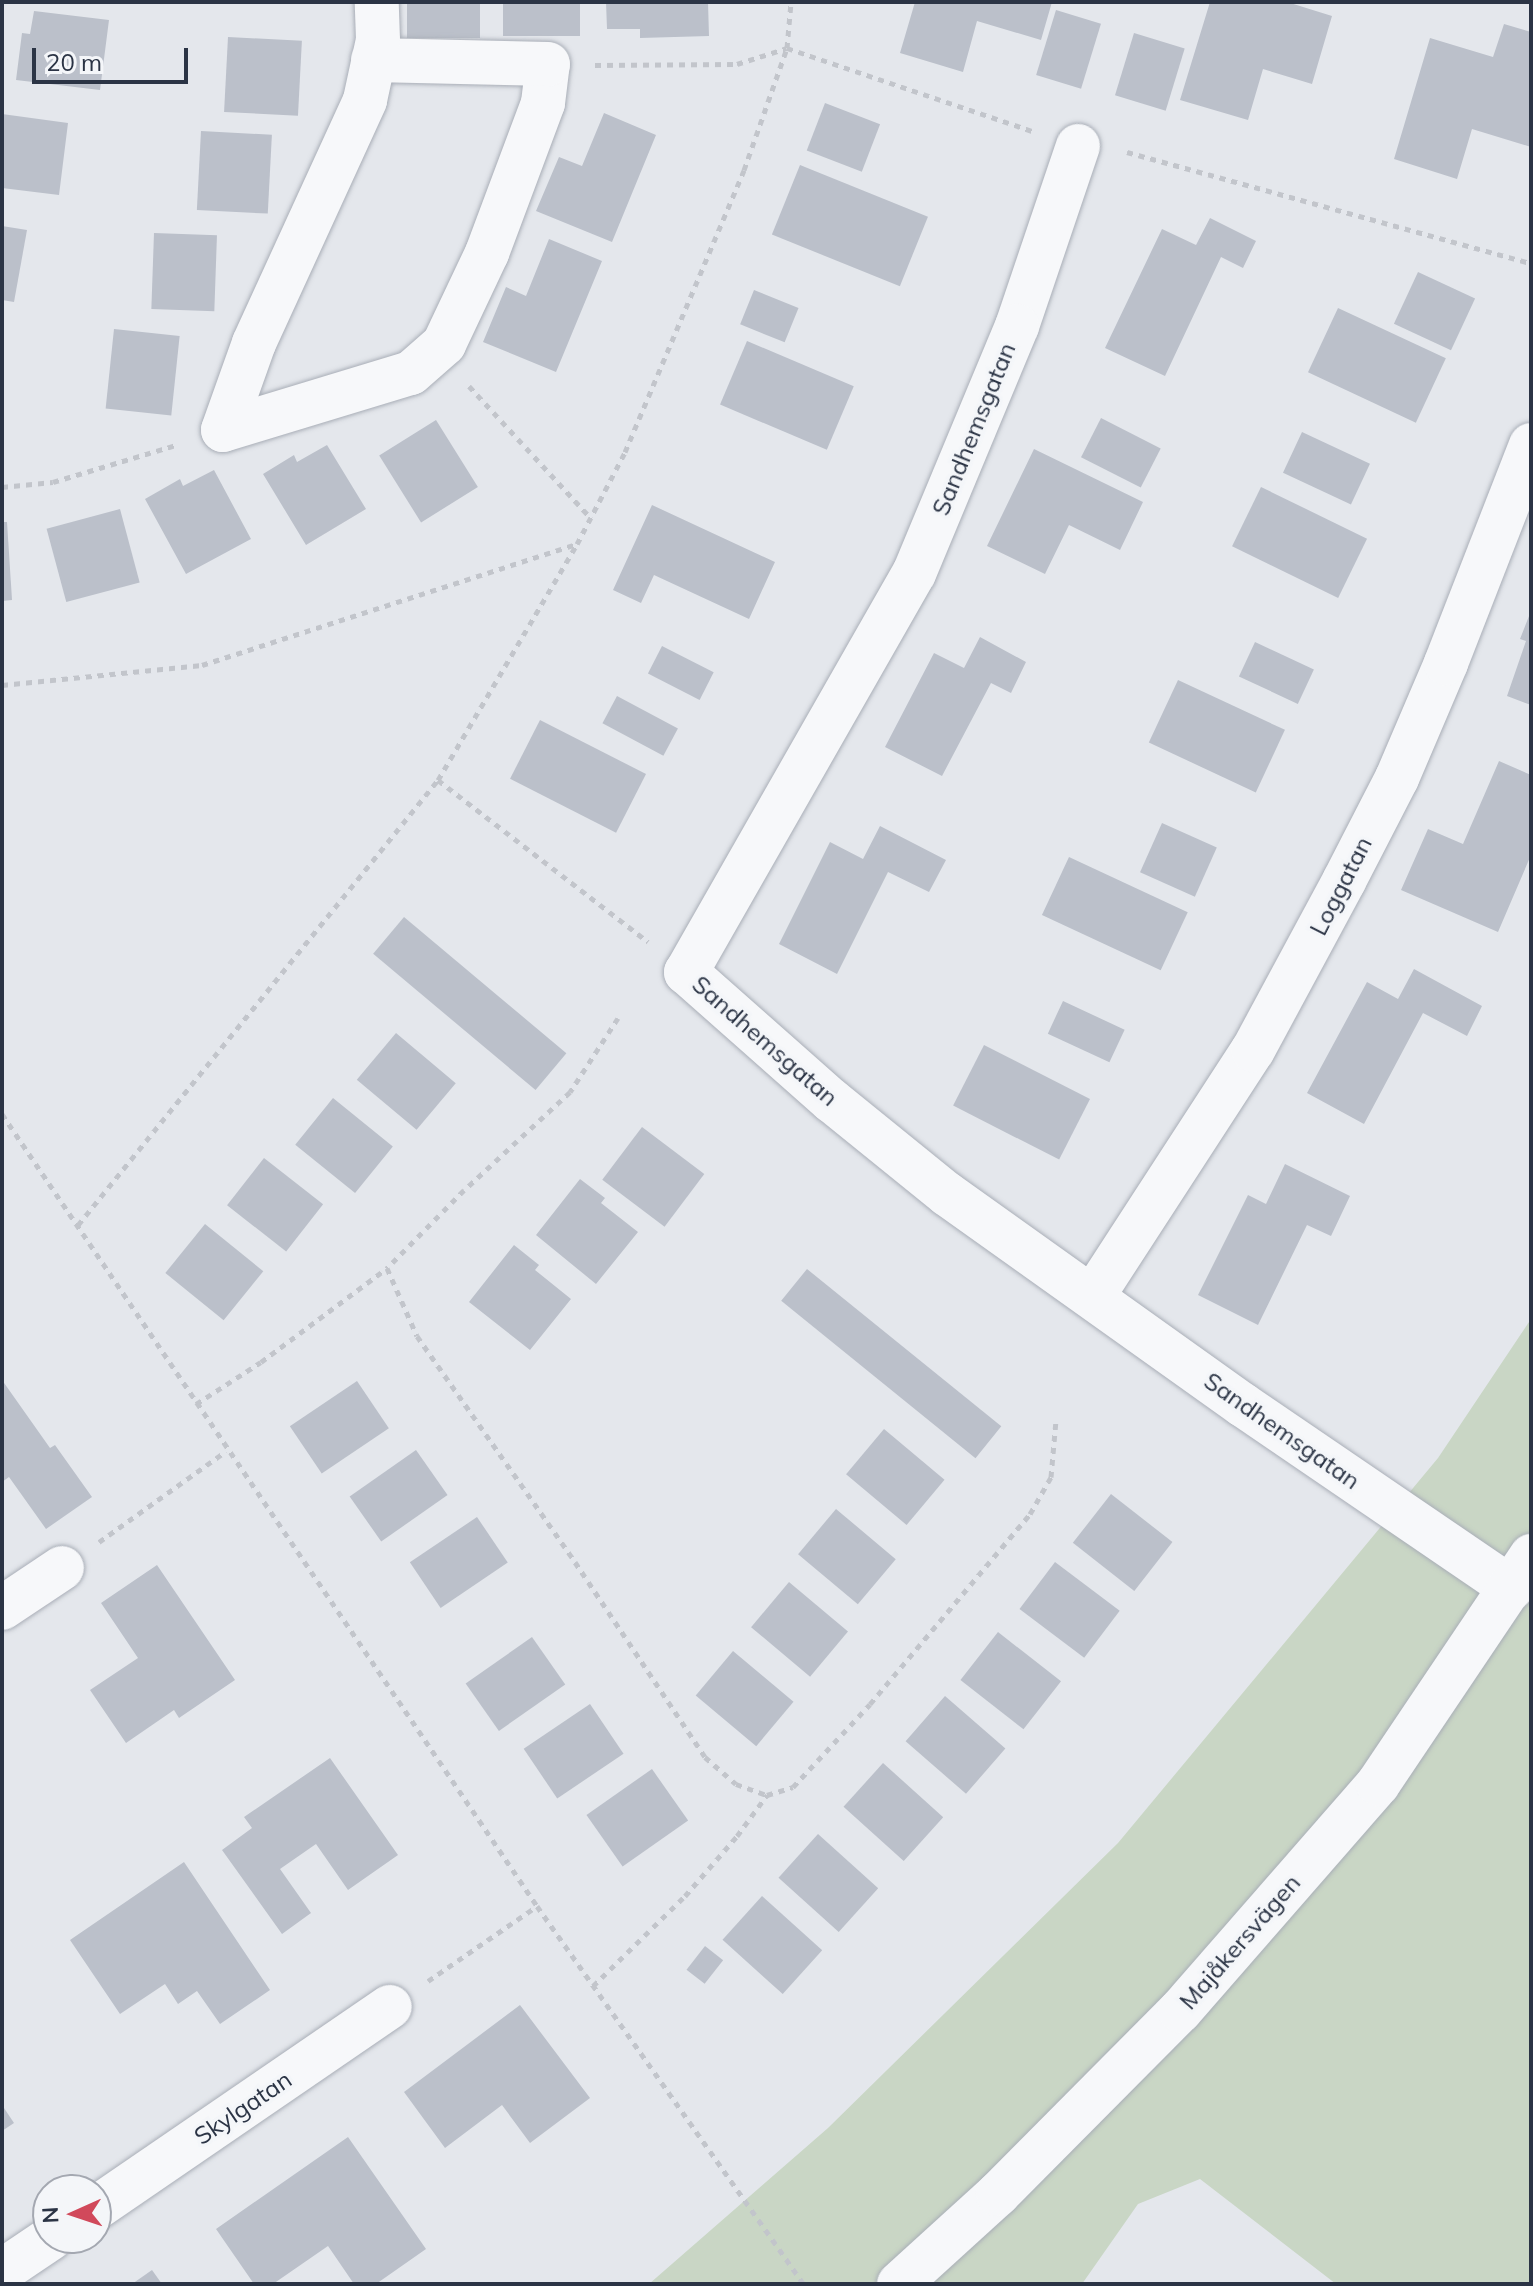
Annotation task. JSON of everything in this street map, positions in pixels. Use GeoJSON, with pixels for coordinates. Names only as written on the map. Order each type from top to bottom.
{"type":"FeatureCollection","features":[{"type":"Feature","properties":{"kind":"street"},"geometry":{"type":"LineString","coordinates":[[223,430],[254,343],[365,100],[378,40],[377,2]]}},
{"type":"Feature","properties":{"kind":"street"},"geometry":{"type":"LineString","coordinates":[[223,430],[411,373],[444,344],[487,253],[543,103],[548,64],[373,60]]}},
{"type":"Feature","properties":{"kind":"street","name":"Sandhemsgatan"},"geometry":{"type":"LineString","coordinates":[[1078,146],[1017,326],[914,573],[686,972],[832,1101],[947,1194],[1243,1405],[1521,1572]]}},
{"type":"Feature","properties":{"kind":"street","name":"Loggatan"},"geometry":{"type":"LineString","coordinates":[[1093,1296],[1253,1050],[1344,881],[1397,778],[1446,663],[1531,445]]}},
{"type":"Feature","properties":{"kind":"street"},"geometry":{"type":"LineString","coordinates":[[2,1608],[62,1568]]}},
{"type":"Feature","properties":{"kind":"street","name":"Majåkersvägen"},"geometry":{"type":"LineString","coordinates":[[899,2284],[998,2194],[1191,1999],[1378,1784],[1521,1572]]}},
{"type":"Feature","properties":{"kind":"street","name":"Skylgatan"},"geometry":{"type":"LineString","coordinates":[[112,2197],[390,2007]]}},
{"type":"Feature","properties":{"kind":"street"},"geometry":{"type":"LineString","coordinates":[[2,2271],[32,2251]]}},
{"type":"Feature","properties":{"kind":"path"},"geometry":{"type":"LineString","coordinates":[[78,1225],[438,780],[577,544],[625,452],[744,170],[787,48],[791,2]]}},
{"type":"Feature","properties":{"kind":"path"},"geometry":{"type":"LineString","coordinates":[[548,64],[737,64],[787,48],[1078,146],[1114,148],[1531,263]]}},
{"type":"Feature","properties":{"kind":"path"},"geometry":{"type":"LineString","coordinates":[[444,344],[468,386],[591,518]]}},
{"type":"Feature","properties":{"kind":"path"},"geometry":{"type":"LineString","coordinates":[[2,487],[53,482],[223,430]]}},
{"type":"Feature","properties":{"kind":"path"},"geometry":{"type":"LineString","coordinates":[[2,685],[202,665],[577,544]]}},
{"type":"Feature","properties":{"kind":"path"},"geometry":{"type":"LineString","coordinates":[[438,780],[686,972]]}},
{"type":"Feature","properties":{"kind":"path"},"geometry":{"type":"LineString","coordinates":[[196,1405],[283,1347],[387,1268],[464,1190],[570,1092],[618,1018]]}},
{"type":"Feature","properties":{"kind":"path"},"geometry":{"type":"LineString","coordinates":[[2,1114],[226,1451],[537,1906],[804,2284]]}},
{"type":"Feature","properties":{"kind":"path"},"geometry":{"type":"LineString","coordinates":[[387,1268],[417,1336],[575,1562],[705,1757],[736,1784],[767,1795],[793,1787],[803,1777],[870,1704],[1030,1514],[1051,1477],[1056,1420]]}},
{"type":"Feature","properties":{"kind":"path"},"geometry":{"type":"LineString","coordinates":[[62,1568],[226,1451]]}},
{"type":"Feature","properties":{"kind":"path"},"geometry":{"type":"LineString","coordinates":[[593,1986],[685,1896],[737,1836],[767,1795]]}},
{"type":"Feature","properties":{"kind":"path"},"geometry":{"type":"LineString","coordinates":[[390,2007],[537,1906]]}},
{"type":"Feature","properties":{"kind":"green space"},"geometry":{"type":"Polygon","coordinates":[[[1531,1319],[1531,2284],[1336,2284],[1200,2179],[1138,2204],[1082,2284],[649,2284],[828,2128],[1118,1843],[1438,1458],[1531,1319]]]}},
{"type":"Feature","properties":{"kind":"building"},"geometry":{"type":"Polygon","coordinates":[[[407,2],[480,2],[480,38],[407,38],[407,2]]]}},
{"type":"Feature","properties":{"kind":"building"},"geometry":{"type":"Polygon","coordinates":[[[503,2],[580,2],[580,36],[503,36],[503,2]]]}},
{"type":"Feature","properties":{"kind":"building"},"geometry":{"type":"Polygon","coordinates":[[[606,2],[708,2],[709,36],[640,38],[640,29],[607,29],[606,2]]]}},
{"type":"Feature","properties":{"kind":"building"},"geometry":{"type":"Polygon","coordinates":[[[915,2],[1052,2],[1041,40],[977,21],[963,72],[900,53],[915,2]]]}},
{"type":"Feature","properties":{"kind":"building"},"geometry":{"type":"Polygon","coordinates":[[[1210,2],[1287,2],[1332,16],[1312,84],[1263,69],[1248,120],[1180,100],[1210,2]]]}},
{"type":"Feature","properties":{"kind":"building"},"geometry":{"type":"Polygon","coordinates":[[[1056,10],[1101,24],[1081,89],[1036,75],[1056,10]]]}},
{"type":"Feature","properties":{"kind":"building"},"geometry":{"type":"Polygon","coordinates":[[[34,11],[109,20],[100,90],[16,80],[22,33],[30,34],[34,11]]]}},
{"type":"Feature","properties":{"kind":"building"},"geometry":{"type":"Polygon","coordinates":[[[1504,24],[1531,32],[1531,147],[1472,129],[1457,179],[1394,159],[1430,38],[1493,57],[1504,24]]]}},
{"type":"Feature","properties":{"kind":"building"},"geometry":{"type":"Polygon","coordinates":[[[1134,33],[1185,48],[1166,111],[1115,95],[1134,33]]]}},
{"type":"Feature","properties":{"kind":"building"},"geometry":{"type":"Polygon","coordinates":[[[228,37],[302,41],[298,116],[224,112],[228,37]]]}},
{"type":"Feature","properties":{"kind":"building"},"geometry":{"type":"Polygon","coordinates":[[[825,103],[880,124],[862,172],[807,151],[825,103]]]}},
{"type":"Feature","properties":{"kind":"building"},"geometry":{"type":"Polygon","coordinates":[[[604,113],[656,135],[612,242],[536,211],[559,157],[582,166],[604,113]]]}},
{"type":"Feature","properties":{"kind":"building"},"geometry":{"type":"Polygon","coordinates":[[[2,114],[68,123],[59,195],[2,188],[2,114]]]}},
{"type":"Feature","properties":{"kind":"building"},"geometry":{"type":"Polygon","coordinates":[[[201,131],[272,135],[268,214],[197,210],[201,131]]]}},
{"type":"Feature","properties":{"kind":"building"},"geometry":{"type":"Polygon","coordinates":[[[800,165],[928,217],[900,286],[772,235],[800,165]]]}},
{"type":"Feature","properties":{"kind":"building"},"geometry":{"type":"Polygon","coordinates":[[[1210,218],[1256,241],[1243,268],[1221,257],[1165,376],[1105,348],[1162,229],[1196,245],[1210,218]]]}},
{"type":"Feature","properties":{"kind":"building"},"geometry":{"type":"Polygon","coordinates":[[[2,226],[27,230],[14,302],[2,300],[2,226]]]}},
{"type":"Feature","properties":{"kind":"building"},"geometry":{"type":"Polygon","coordinates":[[[154,233],[217,235],[214,311],[151,309],[154,233]]]}},
{"type":"Feature","properties":{"kind":"building"},"geometry":{"type":"Polygon","coordinates":[[[549,239],[602,261],[556,372],[483,342],[506,287],[526,296],[549,239]]]}},
{"type":"Feature","properties":{"kind":"building"},"geometry":{"type":"Polygon","coordinates":[[[1418,272],[1475,299],[1451,350],[1394,324],[1418,272]]]}},
{"type":"Feature","properties":{"kind":"building"},"geometry":{"type":"Polygon","coordinates":[[[754,290],[799,308],[785,342],[740,324],[754,290]]]}},
{"type":"Feature","properties":{"kind":"building"},"geometry":{"type":"Polygon","coordinates":[[[1338,308],[1446,358],[1416,423],[1308,372],[1338,308]]]}},
{"type":"Feature","properties":{"kind":"building"},"geometry":{"type":"Polygon","coordinates":[[[114,329],[180,336],[171,415],[106,409],[114,329]]]}},
{"type":"Feature","properties":{"kind":"building"},"geometry":{"type":"Polygon","coordinates":[[[747,341],[854,386],[827,450],[720,405],[747,341]]]}},
{"type":"Feature","properties":{"kind":"building"},"geometry":{"type":"Polygon","coordinates":[[[1101,418],[1161,448],[1141,488],[1081,457],[1101,418]]]}},
{"type":"Feature","properties":{"kind":"building"},"geometry":{"type":"Polygon","coordinates":[[[436,420],[478,487],[421,523],[379,456],[436,420]]]}},
{"type":"Feature","properties":{"kind":"building"},"geometry":{"type":"Polygon","coordinates":[[[1302,432],[1370,464],[1351,504],[1283,473],[1302,432]]]}},
{"type":"Feature","properties":{"kind":"building"},"geometry":{"type":"Polygon","coordinates":[[[327,445],[366,509],[306,545],[263,474],[294,455],[297,462],[327,445]]]}},
{"type":"Feature","properties":{"kind":"building"},"geometry":{"type":"Polygon","coordinates":[[[1034,449],[1143,502],[1120,550],[1069,525],[1045,574],[987,546],[1034,449]]]}},
{"type":"Feature","properties":{"kind":"building"},"geometry":{"type":"Polygon","coordinates":[[[214,470],[251,539],[186,574],[145,499],[180,479],[183,486],[214,470]]]}},
{"type":"Feature","properties":{"kind":"building"},"geometry":{"type":"Polygon","coordinates":[[[1261,487],[1367,539],[1338,598],[1232,546],[1261,487]]]}},
{"type":"Feature","properties":{"kind":"building"},"geometry":{"type":"Polygon","coordinates":[[[652,505],[775,562],[749,619],[654,575],[641,603],[613,590],[652,505]]]}},
{"type":"Feature","properties":{"kind":"building"},"geometry":{"type":"Polygon","coordinates":[[[120,509],[140,582],[66,602],[47,529],[120,509]]]}},
{"type":"Feature","properties":{"kind":"building"},"geometry":{"type":"Polygon","coordinates":[[[2,522],[7,522],[12,600],[2,601],[2,522]]]}},
{"type":"Feature","properties":{"kind":"building"},"geometry":{"type":"Polygon","coordinates":[[[1531,611],[1531,705],[1507,696],[1526,641],[1520,639],[1531,611]]]}},
{"type":"Feature","properties":{"kind":"building"},"geometry":{"type":"Polygon","coordinates":[[[980,637],[1026,662],[1011,693],[991,683],[942,776],[885,747],[934,653],[964,668],[980,637]]]}},
{"type":"Feature","properties":{"kind":"building"},"geometry":{"type":"Polygon","coordinates":[[[1255,642],[1314,669],[1298,704],[1239,676],[1255,642]]]}},
{"type":"Feature","properties":{"kind":"building"},"geometry":{"type":"Polygon","coordinates":[[[662,646],[714,672],[700,700],[648,674],[662,646]]]}},
{"type":"Feature","properties":{"kind":"building"},"geometry":{"type":"Polygon","coordinates":[[[1178,680],[1285,730],[1256,792],[1149,743],[1178,680]]]}},
{"type":"Feature","properties":{"kind":"building"},"geometry":{"type":"Polygon","coordinates":[[[617,696],[678,728],[663,756],[602,723],[617,696]]]}},
{"type":"Feature","properties":{"kind":"building"},"geometry":{"type":"Polygon","coordinates":[[[540,720],[646,774],[616,833],[510,779],[540,720]]]}},
{"type":"Feature","properties":{"kind":"building"},"geometry":{"type":"Polygon","coordinates":[[[1499,761],[1531,775],[1531,855],[1498,932],[1401,890],[1428,829],[1463,844],[1499,761]]]}},
{"type":"Feature","properties":{"kind":"building"},"geometry":{"type":"Polygon","coordinates":[[[1162,823],[1217,847],[1195,897],[1140,872],[1162,823]]]}},
{"type":"Feature","properties":{"kind":"building"},"geometry":{"type":"Polygon","coordinates":[[[880,826],[946,860],[929,892],[888,872],[837,974],[779,944],[830,842],[863,859],[880,826]]]}},
{"type":"Feature","properties":{"kind":"building"},"geometry":{"type":"Polygon","coordinates":[[[1069,857],[1188,912],[1161,970],[1042,915],[1069,857]]]}},
{"type":"Feature","properties":{"kind":"building"},"geometry":{"type":"Polygon","coordinates":[[[404,917],[566,1053],[536,1090],[373,954],[404,917]]]}},
{"type":"Feature","properties":{"kind":"building"},"geometry":{"type":"Polygon","coordinates":[[[1414,969],[1482,1006],[1467,1036],[1423,1013],[1364,1124],[1307,1093],[1367,982],[1398,999],[1414,969]]]}},
{"type":"Feature","properties":{"kind":"building"},"geometry":{"type":"Polygon","coordinates":[[[1063,1001],[1125,1030],[1109,1062],[1048,1034],[1063,1001]]]}},
{"type":"Feature","properties":{"kind":"building"},"geometry":{"type":"Polygon","coordinates":[[[396,1033],[456,1083],[417,1130],[357,1080],[396,1033]]]}},
{"type":"Feature","properties":{"kind":"building"},"geometry":{"type":"Polygon","coordinates":[[[984,1045],[1090,1099],[1059,1160],[953,1106],[984,1045]]]}},
{"type":"Feature","properties":{"kind":"building"},"geometry":{"type":"Polygon","coordinates":[[[333,1098],[393,1146],[355,1193],[295,1145],[333,1098]]]}},
{"type":"Feature","properties":{"kind":"building"},"geometry":{"type":"Polygon","coordinates":[[[642,1127],[704,1174],[665,1227],[602,1180],[642,1127]]]}},
{"type":"Feature","properties":{"kind":"building"},"geometry":{"type":"Polygon","coordinates":[[[264,1158],[323,1204],[286,1251],[227,1205],[264,1158]]]}},
{"type":"Feature","properties":{"kind":"building"},"geometry":{"type":"Polygon","coordinates":[[[1285,1164],[1350,1196],[1331,1236],[1307,1225],[1258,1325],[1198,1295],[1248,1195],[1266,1204],[1285,1164]]]}},
{"type":"Feature","properties":{"kind":"building"},"geometry":{"type":"Polygon","coordinates":[[[580,1179],[605,1198],[601,1203],[638,1232],[596,1284],[536,1235],[580,1179]]]}},
{"type":"Feature","properties":{"kind":"building"},"geometry":{"type":"Polygon","coordinates":[[[205,1224],[263,1271],[224,1320],[165,1273],[205,1224]]]}},
{"type":"Feature","properties":{"kind":"building"},"geometry":{"type":"Polygon","coordinates":[[[514,1245],[539,1265],[535,1270],[571,1299],[530,1350],[469,1302],[514,1245]]]}},
{"type":"Feature","properties":{"kind":"building"},"geometry":{"type":"Polygon","coordinates":[[[807,1269],[1001,1426],[975,1458],[781,1301],[807,1269]]]}},
{"type":"Feature","properties":{"kind":"building"},"geometry":{"type":"Polygon","coordinates":[[[2,1380],[50,1448],[55,1445],[92,1497],[46,1529],[9,1477],[2,1482],[2,1380]]]}},
{"type":"Feature","properties":{"kind":"building"},"geometry":{"type":"Polygon","coordinates":[[[357,1381],[389,1428],[322,1474],[290,1426],[357,1381]]]}},
{"type":"Feature","properties":{"kind":"building"},"geometry":{"type":"Polygon","coordinates":[[[884,1429],[945,1480],[907,1525],[846,1474],[884,1429]]]}},
{"type":"Feature","properties":{"kind":"building"},"geometry":{"type":"Polygon","coordinates":[[[416,1450],[448,1495],[381,1542],[350,1496],[416,1450]]]}},
{"type":"Feature","properties":{"kind":"building"},"geometry":{"type":"Polygon","coordinates":[[[1111,1494],[1172,1542],[1134,1591],[1073,1543],[1111,1494]]]}},
{"type":"Feature","properties":{"kind":"building"},"geometry":{"type":"Polygon","coordinates":[[[836,1509],[896,1559],[858,1604],[798,1554],[836,1509]]]}},
{"type":"Feature","properties":{"kind":"building"},"geometry":{"type":"Polygon","coordinates":[[[477,1517],[508,1563],[441,1608],[410,1562],[477,1517]]]}},
{"type":"Feature","properties":{"kind":"building"},"geometry":{"type":"Polygon","coordinates":[[[1055,1562],[1120,1611],[1084,1658],[1019,1609],[1055,1562]]]}},
{"type":"Feature","properties":{"kind":"building"},"geometry":{"type":"Polygon","coordinates":[[[157,1565],[235,1680],[179,1718],[174,1710],[126,1743],[90,1690],[138,1658],[101,1603],[157,1565]]]}},
{"type":"Feature","properties":{"kind":"building"},"geometry":{"type":"Polygon","coordinates":[[[789,1582],[848,1631],[810,1677],[751,1627],[789,1582]]]}},
{"type":"Feature","properties":{"kind":"building"},"geometry":{"type":"Polygon","coordinates":[[[998,1632],[1061,1681],[1023,1729],[960,1680],[998,1632]]]}},
{"type":"Feature","properties":{"kind":"building"},"geometry":{"type":"Polygon","coordinates":[[[532,1637],[565,1685],[499,1731],[466,1683],[532,1637]]]}},
{"type":"Feature","properties":{"kind":"building"},"geometry":{"type":"Polygon","coordinates":[[[733,1651],[794,1702],[756,1746],[696,1695],[733,1651]]]}},
{"type":"Feature","properties":{"kind":"building"},"geometry":{"type":"Polygon","coordinates":[[[945,1696],[1005,1748],[966,1794],[906,1741],[945,1696]]]}},
{"type":"Feature","properties":{"kind":"building"},"geometry":{"type":"Polygon","coordinates":[[[590,1704],[624,1754],[557,1798],[524,1749],[590,1704]]]}},
{"type":"Feature","properties":{"kind":"building"},"geometry":{"type":"Polygon","coordinates":[[[330,1758],[398,1855],[348,1890],[316,1844],[280,1869],[311,1913],[282,1934],[222,1850],[252,1828],[244,1817],[330,1758]]]}},
{"type":"Feature","properties":{"kind":"building"},"geometry":{"type":"Polygon","coordinates":[[[883,1763],[943,1817],[904,1861],[844,1807],[883,1763]]]}},
{"type":"Feature","properties":{"kind":"building"},"geometry":{"type":"Polygon","coordinates":[[[652,1769],[688,1821],[623,1866],[586,1815],[652,1769]]]}},
{"type":"Feature","properties":{"kind":"building"},"geometry":{"type":"Polygon","coordinates":[[[818,1834],[878,1888],[839,1932],[779,1878],[818,1834]]]}},
{"type":"Feature","properties":{"kind":"building"},"geometry":{"type":"Polygon","coordinates":[[[184,1862],[270,1990],[220,2024],[197,1991],[178,2004],[165,1984],[120,2014],[70,1940],[184,1862]]]}},
{"type":"Feature","properties":{"kind":"building"},"geometry":{"type":"Polygon","coordinates":[[[762,1896],[822,1950],[783,1994],[723,1940],[762,1896]]]}},
{"type":"Feature","properties":{"kind":"building"},"geometry":{"type":"Polygon","coordinates":[[[705,1946],[723,1960],[705,1984],[687,1970],[705,1946]]]}},
{"type":"Feature","properties":{"kind":"building"},"geometry":{"type":"Polygon","coordinates":[[[520,2005],[590,2098],[530,2143],[502,2105],[445,2148],[404,2092],[520,2005]]]}},
{"type":"Feature","properties":{"kind":"building"},"geometry":{"type":"Polygon","coordinates":[[[2,2105],[14,2123],[2,2131],[2,2105]]]}},
{"type":"Feature","properties":{"kind":"building"},"geometry":{"type":"Polygon","coordinates":[[[348,2137],[426,2249],[376,2284],[354,2284],[328,2246],[273,2284],[254,2284],[216,2229],[348,2137]]]}},
{"type":"Feature","properties":{"kind":"building"},"geometry":{"type":"Polygon","coordinates":[[[152,2270],[162,2284],[132,2284],[152,2270]]]}}]}
